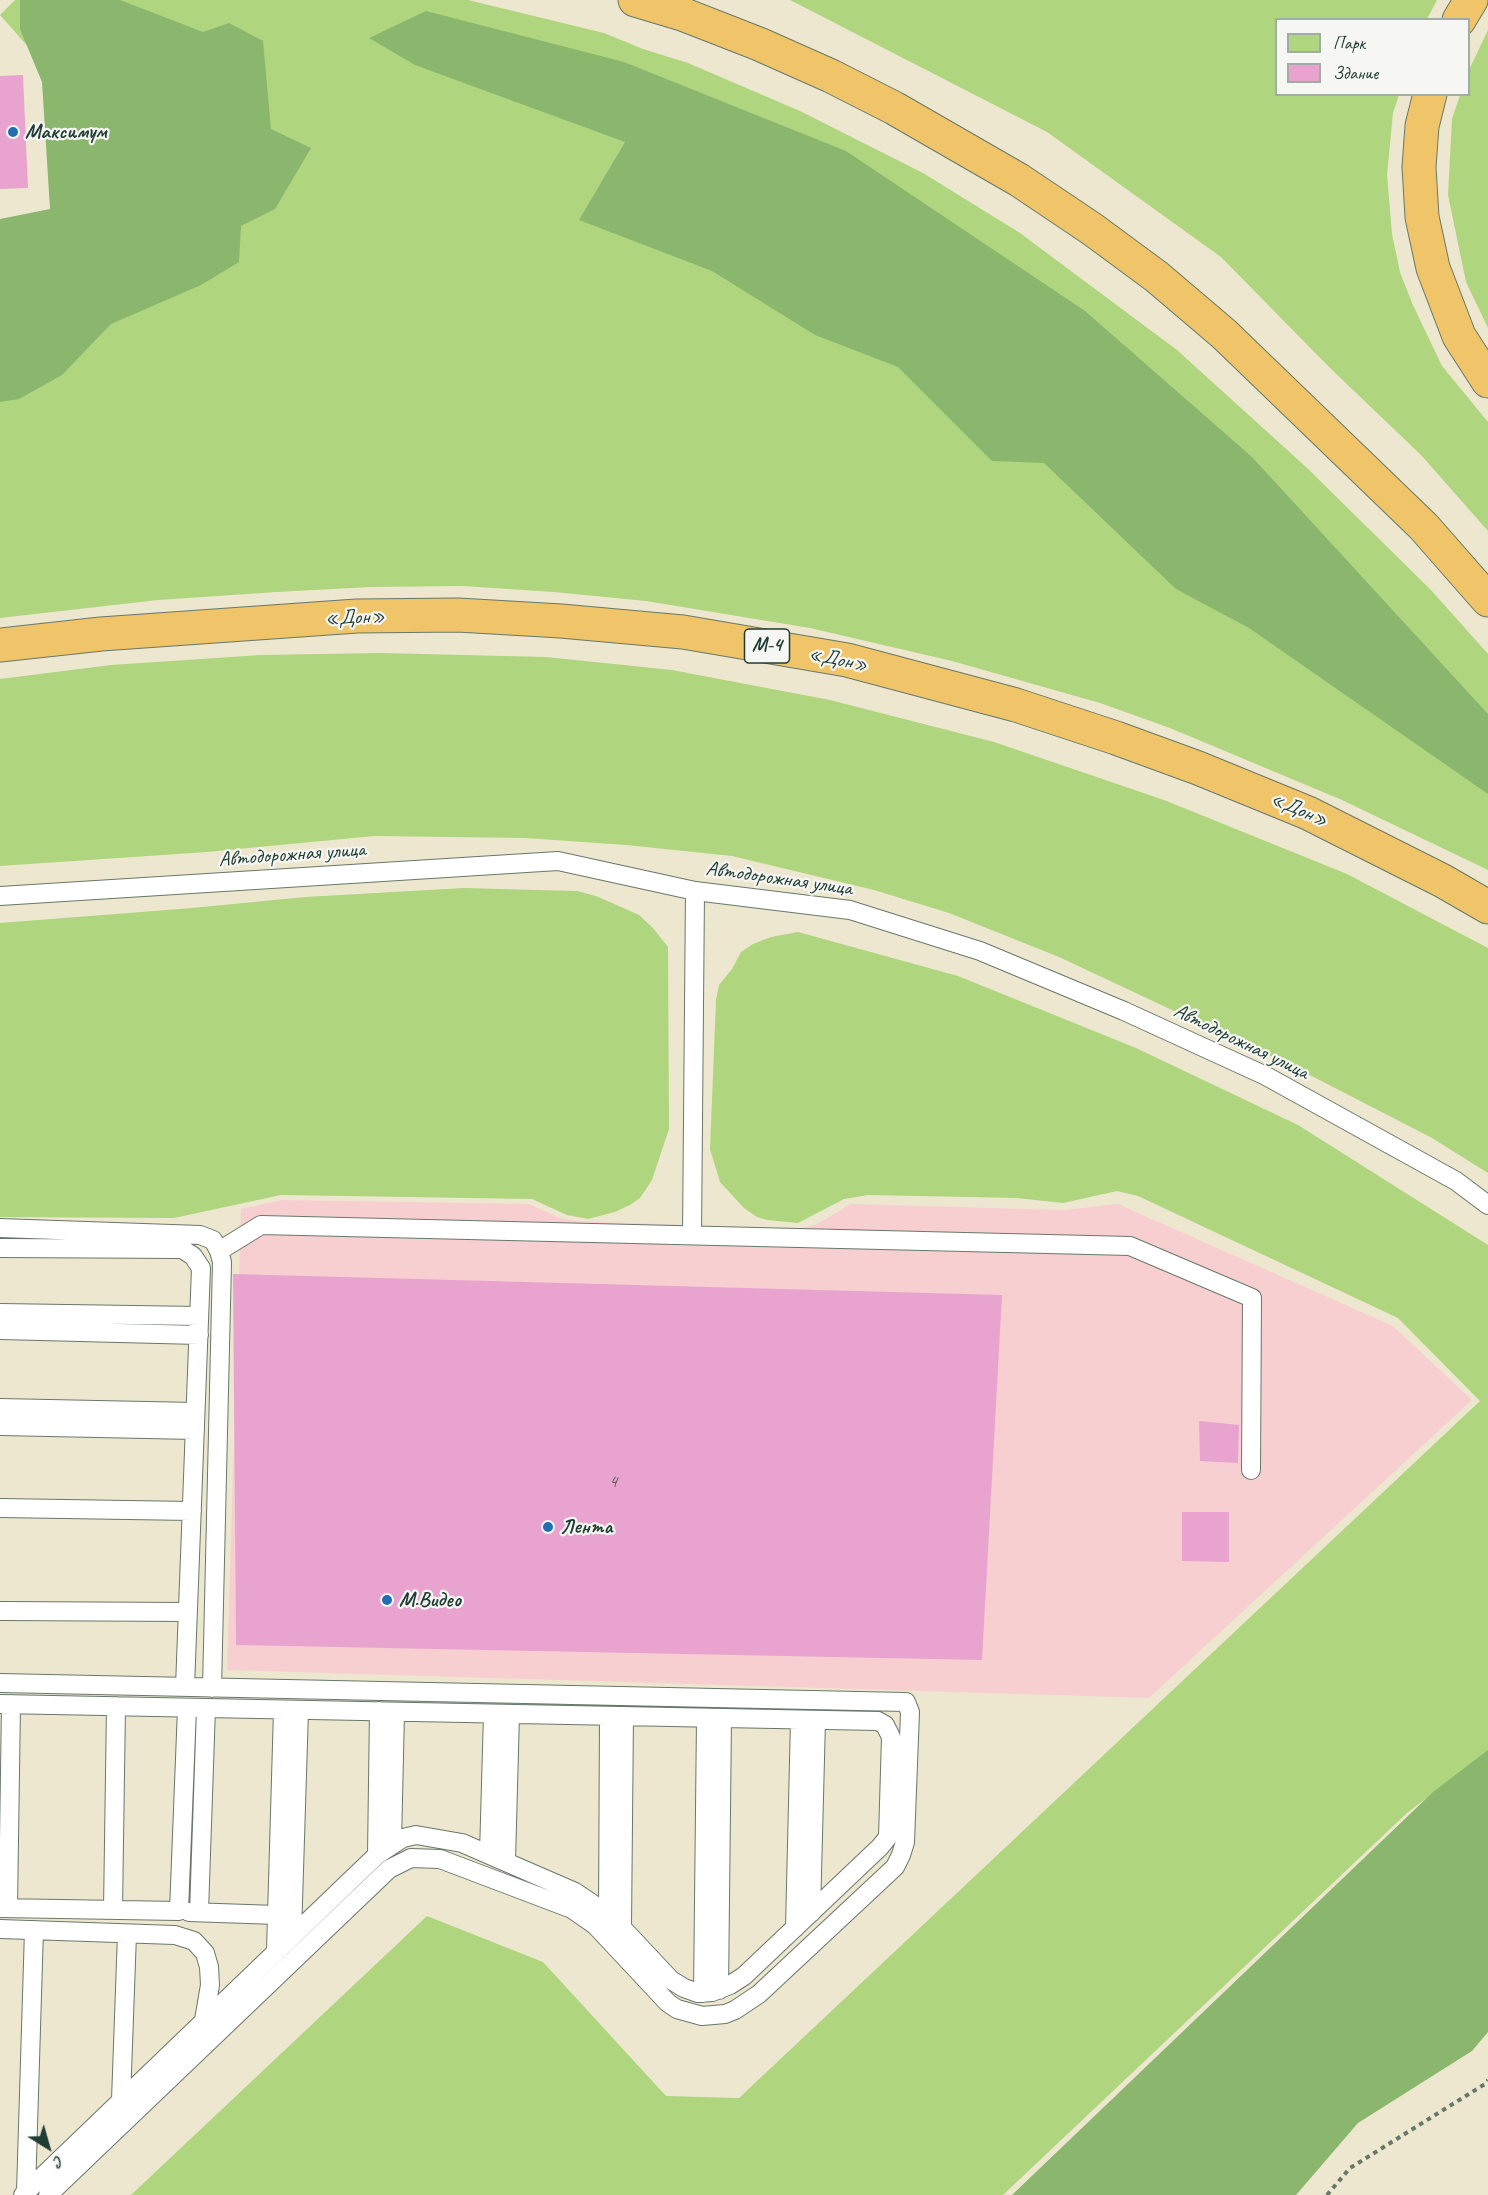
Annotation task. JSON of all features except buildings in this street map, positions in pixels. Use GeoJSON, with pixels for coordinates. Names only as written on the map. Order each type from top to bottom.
{"type":"FeatureCollection","features":[{"type":"Feature","properties":{"kind":"highway"},"geometry":{"type":"LineString","coordinates":[[635,0],[682,14],[759,44],[841,81],[894,108],[1019,180],[1092,230],[1157,277],[1240,349],[1424,527],[1488,600]]}},
{"type":"Feature","properties":{"kind":"highway"},"geometry":{"type":"LineString","coordinates":[[1460,18],[1471,0]]}},
{"type":"Feature","properties":{"kind":"highway"},"geometry":{"type":"LineString","coordinates":[[1430,96],[1422,126],[1419,167],[1422,217],[1432,268],[1455,327],[1488,381]]}},
{"type":"Feature","properties":{"kind":"highway","name":"«Дон»"},"geometry":{"type":"LineString","coordinates":[[0,645],[101,634],[357,616],[458,615],[683,632],[847,660],[1016,705],[1198,768],[1308,813],[1443,881],[1488,907]]}},
{"type":"Feature","properties":{"kind":"lane","name":"Автодорожная улица"},"geometry":{"type":"LineString","coordinates":[[0,896],[558,861],[695,891],[850,910],[980,951],[1124,1011],[1266,1076],[1456,1181],[1488,1205]]}},
{"type":"Feature","properties":{"kind":"lane"},"geometry":{"type":"LineString","coordinates":[[692,1235],[695,891]]}},
{"type":"Feature","properties":{"kind":"lane"},"geometry":{"type":"LineString","coordinates":[[219,1251],[261,1225],[1130,1246],[1252,1298],[1251,1470]]}},
{"type":"Feature","properties":{"kind":"lane"},"geometry":{"type":"LineString","coordinates":[[0,1228],[200,1235],[213,1240],[219,1251],[222,1262],[212,1688]]}},
{"type":"Feature","properties":{"kind":"lane"},"geometry":{"type":"LineString","coordinates":[[0,1248],[182,1249],[192,1256],[201,1268],[185,1687]]}},
{"type":"Feature","properties":{"kind":"lane"},"geometry":{"type":"LineString","coordinates":[[0,1313],[199,1316]]}},
{"type":"Feature","properties":{"kind":"lane"},"geometry":{"type":"LineString","coordinates":[[0,1330],[199,1335]]}},
{"type":"Feature","properties":{"kind":"lane"},"geometry":{"type":"LineString","coordinates":[[0,1408],[195,1421]]}},
{"type":"Feature","properties":{"kind":"lane"},"geometry":{"type":"LineString","coordinates":[[0,1426],[195,1421]]}},
{"type":"Feature","properties":{"kind":"lane"},"geometry":{"type":"LineString","coordinates":[[0,1508],[192,1517]]}},
{"type":"Feature","properties":{"kind":"lane"},"geometry":{"type":"LineString","coordinates":[[0,1520],[192,1517]]}},
{"type":"Feature","properties":{"kind":"lane"},"geometry":{"type":"LineString","coordinates":[[0,1611],[188,1612]]}},
{"type":"Feature","properties":{"kind":"lane"},"geometry":{"type":"LineString","coordinates":[[0,1683],[906,1702],[910,1712],[905,1842],[895,1867],[759,1994],[735,2010],[702,2016],[668,2003],[594,1925],[572,1908],[440,1859],[411,1858],[389,1869],[48,2195]]}},
{"type":"Feature","properties":{"kind":"lane"},"geometry":{"type":"LineString","coordinates":[[25,2194],[276,1950],[377,1855],[392,1843],[403,1838],[416,1835],[462,1843],[575,1892],[608,1914],[671,1980],[684,1988],[698,1993],[711,1991],[744,1976],[888,1837],[891,1737],[885,1725],[878,1721],[6,1704],[4,1908],[277,1915]]}},
{"type":"Feature","properties":{"kind":"lane"},"geometry":{"type":"LineString","coordinates":[[113,1910],[117,1706]]}},
{"type":"Feature","properties":{"kind":"lane"},"geometry":{"type":"LineString","coordinates":[[179,1911],[196,1708]]}},
{"type":"Feature","properties":{"kind":"lane"},"geometry":{"type":"LineString","coordinates":[[196,1708],[199,1912]]}},
{"type":"Feature","properties":{"kind":"lane"},"geometry":{"type":"LineString","coordinates":[[276,1950],[291,1710]]}},
{"type":"Feature","properties":{"kind":"lane"},"geometry":{"type":"LineString","coordinates":[[291,1710],[292,1935]]}},
{"type":"Feature","properties":{"kind":"lane"},"geometry":{"type":"LineString","coordinates":[[387,1712],[392,1843]]}},
{"type":"Feature","properties":{"kind":"lane"},"geometry":{"type":"LineString","coordinates":[[377,1855],[387,1712]]}},
{"type":"Feature","properties":{"kind":"lane"},"geometry":{"type":"LineString","coordinates":[[497,1857],[502,1714]]}},
{"type":"Feature","properties":{"kind":"lane"},"geometry":{"type":"LineString","coordinates":[[608,1914],[616,1716]]}},
{"type":"Feature","properties":{"kind":"lane"},"geometry":{"type":"LineString","coordinates":[[616,1716],[622,1927]]}},
{"type":"Feature","properties":{"kind":"lane"},"geometry":{"type":"LineString","coordinates":[[711,1991],[714,1718]]}},
{"type":"Feature","properties":{"kind":"lane"},"geometry":{"type":"LineString","coordinates":[[808,1720],[811,1913]]}},
{"type":"Feature","properties":{"kind":"lane"},"geometry":{"type":"LineString","coordinates":[[795,1928],[808,1720]]}},
{"type":"Feature","properties":{"kind":"lane"},"geometry":{"type":"LineString","coordinates":[[0,1929],[174,1935],[194,1941],[205,1953],[209,1967],[210,1985],[204,2020]]}},
{"type":"Feature","properties":{"kind":"lane"},"geometry":{"type":"LineString","coordinates":[[25,2194],[34,1930]]}},
{"type":"Feature","properties":{"kind":"lane"},"geometry":{"type":"LineString","coordinates":[[121,2100],[127,1934]]}},
{"type":"Feature","properties":{"kind":"path"},"geometry":{"type":"LineString","coordinates":[[1327,2195],[1350,2168],[1488,2080]]}},
{"type":"Feature","properties":{"kind":"shaded area"},"geometry":{"type":"Polygon","coordinates":[[[282,1200],[529,1204],[558,1217],[574,1221],[797,1229],[815,1225],[851,1204],[1064,1210],[1118,1204],[1393,1326],[1472,1400],[1149,1698],[227,1670],[241,1209],[282,1200]]]}},
{"type":"Feature","properties":{"kind":"green space"},"geometry":{"type":"Polygon","coordinates":[[[15,0],[468,0],[604,33],[643,49],[688,63],[800,111],[923,173],[1020,233],[1177,350],[1306,467],[1431,590],[1488,654],[1488,870],[1342,800],[1170,728],[1100,703],[952,661],[810,628],[646,601],[463,586],[370,587],[158,600],[0,618],[0,230],[60,213],[46,67],[0,15],[15,0]]]}},
{"type":"Feature","properties":{"kind":"green space"},"geometry":{"type":"Polygon","coordinates":[[[20,0],[120,0],[203,32],[229,23],[263,41],[271,129],[311,148],[275,209],[241,226],[239,262],[201,285],[111,324],[62,375],[19,399],[0,402],[0,219],[50,209],[42,82],[20,29],[20,0]]]}},
{"type":"Feature","properties":{"kind":"green space"},"geometry":{"type":"Polygon","coordinates":[[[790,0],[1437,0],[1428,18],[1275,18],[1275,96],[1399,96],[1393,113],[1387,175],[1392,234],[1400,272],[1442,366],[1488,422],[1488,531],[1421,455],[1329,367],[1221,257],[1047,132],[790,0]]]}},
{"type":"Feature","properties":{"kind":"green space"},"geometry":{"type":"Polygon","coordinates":[[[426,11],[624,62],[846,151],[1085,311],[1252,457],[1488,714],[1488,794],[1249,628],[1176,589],[1044,463],[992,461],[898,367],[815,335],[712,271],[579,220],[625,142],[415,65],[369,38],[426,11]]]}},
{"type":"Feature","properties":{"kind":"green space"},"geometry":{"type":"Polygon","coordinates":[[[1488,30],[1488,328],[1466,282],[1448,195],[1452,119],[1460,96],[1470,96],[1470,68],[1488,30]]]}},
{"type":"Feature","properties":{"kind":"green space"},"geometry":{"type":"Polygon","coordinates":[[[380,653],[546,657],[672,670],[830,700],[994,742],[1164,800],[1347,874],[1488,948],[1488,1173],[1432,1138],[1302,1071],[1059,957],[949,913],[874,890],[732,856],[525,838],[374,836],[207,852],[0,866],[0,679],[111,665],[261,655],[380,653]]]}},
{"type":"Feature","properties":{"kind":"green space"},"geometry":{"type":"Polygon","coordinates":[[[464,888],[577,891],[596,896],[639,915],[668,947],[669,1129],[652,1180],[640,1198],[615,1212],[588,1219],[567,1215],[532,1199],[281,1195],[174,1218],[0,1217],[0,923],[305,897],[464,888]]]}},
{"type":"Feature","properties":{"kind":"green space"},"geometry":{"type":"Polygon","coordinates":[[[798,932],[958,976],[1136,1048],[1298,1125],[1488,1245],[1488,1751],[1407,1813],[1003,2195],[131,2195],[427,1916],[543,1962],[666,2096],[739,2098],[1480,1401],[1398,1318],[1138,1196],[1117,1191],[1063,1203],[1017,1198],[868,1195],[844,1199],[798,1223],[757,1217],[744,1208],[720,1182],[710,1149],[716,1000],[719,985],[732,969],[741,952],[771,937],[798,932]]]}},
{"type":"Feature","properties":{"kind":"green space"},"geometry":{"type":"Polygon","coordinates":[[[1488,1750],[1488,2032],[1472,2051],[1358,2123],[1296,2195],[1012,2195],[1433,1792],[1488,1750]]]}},
{"type":"Feature","properties":{"kind":"place","name":"Максимум"},"geometry":{"type":"Point","coordinates":[13,132]}},
{"type":"Feature","properties":{"kind":"place","name":"Лента"},"geometry":{"type":"Point","coordinates":[548,1527]}},
{"type":"Feature","properties":{"kind":"place","name":"М.Видео"},"geometry":{"type":"Point","coordinates":[387,1600]}}]}
